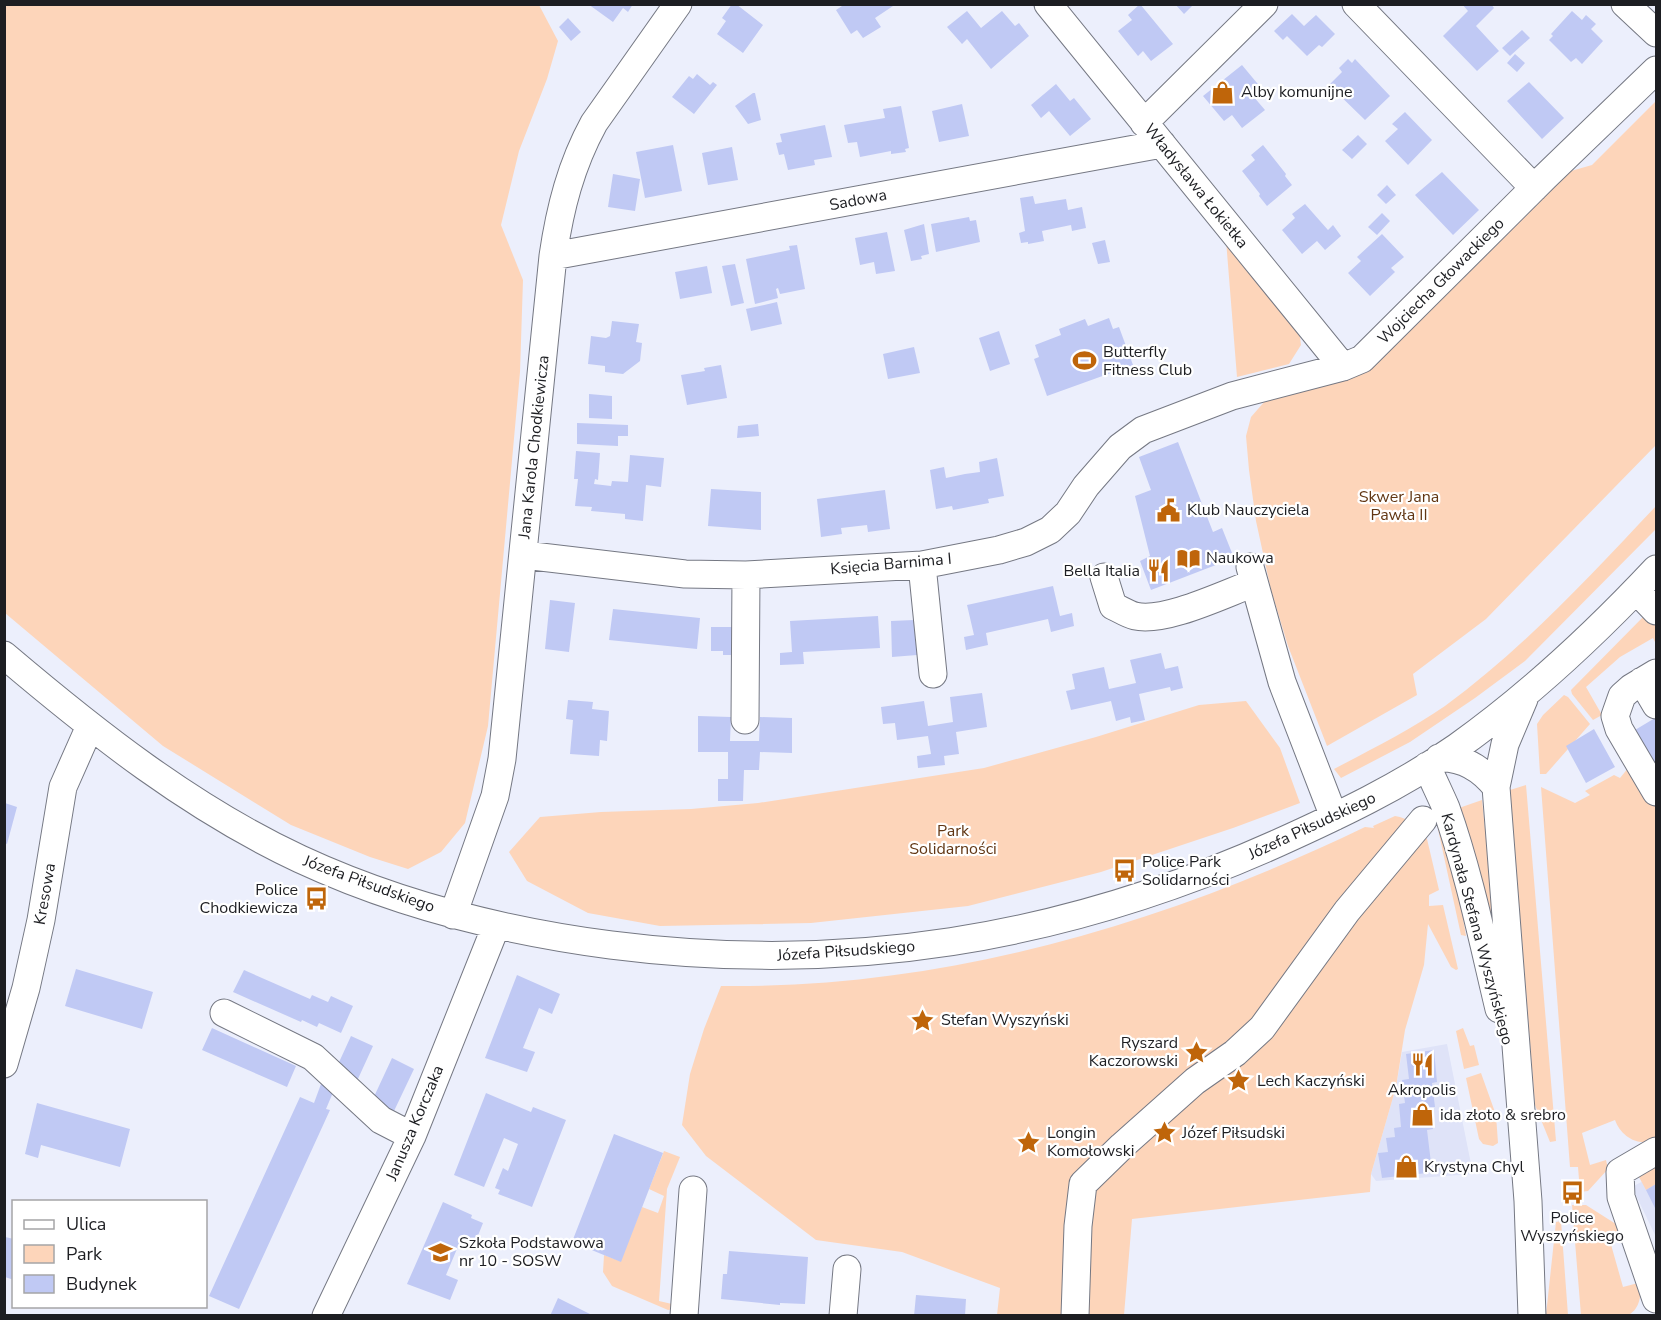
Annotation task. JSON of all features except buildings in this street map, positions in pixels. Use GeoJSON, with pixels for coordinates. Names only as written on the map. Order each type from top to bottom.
{"type":"FeatureCollection","features":[{"type":"Feature","properties":{"kind":"street","name":"Jana Karola Chodkiewicza"},"geometry":{"type":"LineString","coordinates":[[453,915],[495,796],[502,759],[553,256],[570,175],[583,142],[610,99],[678,4]]}},
{"type":"Feature","properties":{"kind":"street","name":"Władysława Łokietka"},"geometry":{"type":"LineString","coordinates":[[1048,4],[1343,367]]}},
{"type":"Feature","properties":{"kind":"street"},"geometry":{"type":"LineString","coordinates":[[1144,123],[1264,4]]}},
{"type":"Feature","properties":{"kind":"street"},"geometry":{"type":"LineString","coordinates":[[1356,4],[1534,188]]}},
{"type":"Feature","properties":{"kind":"street"},"geometry":{"type":"LineString","coordinates":[[1625,4],[1656,33]]}},
{"type":"Feature","properties":{"kind":"street","name":"Wojciecha Głowackiego"},"geometry":{"type":"LineString","coordinates":[[1343,367],[1362,359],[1373,349],[1656,70]]}},
{"type":"Feature","properties":{"kind":"street","name":"Sadowa"},"geometry":{"type":"LineString","coordinates":[[553,256],[1162,144]]}},
{"type":"Feature","properties":{"kind":"street","name":"Księcia Barnima I"},"geometry":{"type":"LineString","coordinates":[[524,555],[686,574],[746,575],[922,565],[999,550],[1026,542],[1050,530],[1068,513],[1086,486],[1120,447],[1143,430],[1232,396],[1343,367]]}},
{"type":"Feature","properties":{"kind":"street"},"geometry":{"type":"LineString","coordinates":[[922,565],[933,674]]}},
{"type":"Feature","properties":{"kind":"street","name":"Józefa Piłsudskiego"},"geometry":{"type":"LineString","coordinates":[[4,655],[90,726],[184,795],[256,837],[330,872],[453,915],[496,926],[576,941],[714,955],[843,954],[937,944],[1009,931],[1126,902],[1249,856],[1334,817],[1391,788],[1433,762],[1531,690],[1578,649],[1656,569]]}},
{"type":"Feature","properties":{"kind":"street"},"geometry":{"type":"LineString","coordinates":[[745,720],[746,575]]}},
{"type":"Feature","properties":{"kind":"street"},"geometry":{"type":"LineString","coordinates":[[1104,577],[1113,606],[1135,616],[1156,616],[1184,610],[1252,575],[1281,682],[1334,817]]}},
{"type":"Feature","properties":{"kind":"street"},"geometry":{"type":"LineString","coordinates":[[1636,590],[1656,611]]}},
{"type":"Feature","properties":{"kind":"street"},"geometry":{"type":"LineString","coordinates":[[1656,705],[1649,677],[1622,696],[1615,716],[1619,729],[1656,792]]}},
{"type":"Feature","properties":{"kind":"street","name":"Kardynała Stefana Wyszyńskiego"},"geometry":{"type":"LineString","coordinates":[[1531,690],[1510,728],[1499,764],[1496,787],[1528,1201],[1532,1316]]}},
{"type":"Feature","properties":{"kind":"street","name":"Kresowa"},"geometry":{"type":"LineString","coordinates":[[4,1064],[26,988],[41,920],[63,787],[90,726]]}},
{"type":"Feature","properties":{"kind":"street"},"geometry":{"type":"LineString","coordinates":[[1433,762],[1453,759],[1466,762],[1480,771],[1496,787]]}},
{"type":"Feature","properties":{"kind":"street","name":"Kardynała Stefana Wyszyńskiego"},"geometry":{"type":"LineString","coordinates":[[1433,762],[1469,888],[1519,1095]]}},
{"type":"Feature","properties":{"kind":"street"},"geometry":{"type":"LineString","coordinates":[[1075,1316],[1078,1226],[1083,1184],[1195,1080],[1235,1053],[1262,1028],[1347,911],[1423,820]]}},
{"type":"Feature","properties":{"kind":"street","name":"Janusza Korczaka"},"geometry":{"type":"LineString","coordinates":[[326,1316],[412,1136],[496,926]]}},
{"type":"Feature","properties":{"kind":"street"},"geometry":{"type":"LineString","coordinates":[[224,1013],[313,1057],[381,1120],[412,1136]]}},
{"type":"Feature","properties":{"kind":"street"},"geometry":{"type":"LineString","coordinates":[[1656,1151],[1620,1172],[1621,1197],[1656,1300]]}},
{"type":"Feature","properties":{"kind":"street"},"geometry":{"type":"LineString","coordinates":[[684,1316],[693,1190]]}},
{"type":"Feature","properties":{"kind":"street"},"geometry":{"type":"LineString","coordinates":[[843,1316],[847,1269]]}},
{"type":"Feature","properties":{"kind":"shaded area"},"geometry":{"type":"Polygon","coordinates":[[[1447,1044],[1473,1174],[1376,1181],[1371,1174],[1396,1087],[1402,1052],[1447,1044]]]}},
{"type":"Feature","properties":{"kind":"shaded area"},"geometry":{"type":"Polygon","coordinates":[[[1656,1174],[1656,1237],[1632,1187],[1656,1174]]]}},
{"type":"Feature","properties":{"kind":"green space"},"geometry":{"type":"Polygon","coordinates":[[[4,5],[539,5],[558,41],[547,79],[519,151],[501,225],[523,280],[520,372],[488,726],[465,823],[441,852],[408,869],[370,857],[291,825],[163,746],[5,613],[4,5]]]}},
{"type":"Feature","properties":{"kind":"green space","name":"Skwer Jana Pawła II"},"geometry":{"type":"Polygon","coordinates":[[[1656,101],[1656,445],[1486,619],[1413,674],[1417,695],[1327,746],[1288,646],[1271,590],[1256,521],[1249,470],[1246,436],[1251,417],[1265,401],[1323,385],[1379,362],[1571,171],[1592,165],[1656,101]]]}},
{"type":"Feature","properties":{"kind":"green space"},"geometry":{"type":"Polygon","coordinates":[[[1226,240],[1299,329],[1301,345],[1289,364],[1237,377],[1226,240]]]}},
{"type":"Feature","properties":{"kind":"green space"},"geometry":{"type":"Polygon","coordinates":[[[1656,506],[1656,529],[1525,661],[1410,742],[1341,778],[1334,769],[1432,715],[1502,660],[1555,611],[1656,506]]]}},
{"type":"Feature","properties":{"kind":"green space"},"geometry":{"type":"Polygon","coordinates":[[[1645,615],[1656,624],[1656,644],[1653,638],[1620,657],[1586,687],[1602,715],[1593,720],[1571,690],[1645,615]]]}},
{"type":"Feature","properties":{"kind":"green space"},"geometry":{"type":"Polygon","coordinates":[[[1564,695],[1590,724],[1546,774],[1540,774],[1537,724],[1564,695]]]}},
{"type":"Feature","properties":{"kind":"green space","name":"Park Solidarności"},"geometry":{"type":"Polygon","coordinates":[[[1246,701],[1280,748],[1300,803],[1101,872],[968,906],[811,923],[660,926],[588,913],[527,881],[509,852],[540,817],[758,803],[984,768],[1199,705],[1246,701]]]}},
{"type":"Feature","properties":{"kind":"green space"},"geometry":{"type":"Polygon","coordinates":[[[1629,760],[1656,806],[1656,1139],[1644,1142],[1632,1139],[1626,1136],[1615,1120],[1582,1133],[1590,1165],[1606,1160],[1608,1169],[1588,1191],[1580,1192],[1578,1167],[1570,1167],[1541,787],[1575,803],[1590,795],[1585,791],[1614,775],[1620,778],[1629,767],[1629,760]]]}},
{"type":"Feature","properties":{"kind":"green space"},"geometry":{"type":"Polygon","coordinates":[[[1526,785],[1556,1141],[1550,1142],[1535,1105],[1510,790],[1526,785]]]}},
{"type":"Feature","properties":{"kind":"green space"},"geometry":{"type":"Polygon","coordinates":[[[1482,800],[1495,926],[1493,929],[1459,808],[1482,800]]]}},
{"type":"Feature","properties":{"kind":"green space"},"geometry":{"type":"Polygon","coordinates":[[[1395,816],[1414,824],[1427,839],[1439,890],[1429,895],[1429,906],[1443,905],[1458,969],[1451,967],[1428,924],[1424,965],[1405,1030],[1396,1087],[1371,1174],[1370,1192],[1132,1219],[1124,1315],[997,1315],[1000,1288],[902,1252],[816,1240],[706,1156],[682,1125],[690,1074],[721,986],[805,984],[888,976],[970,963],[1052,944],[1132,921],[1211,893],[1289,862],[1365,827],[1374,828],[1373,826],[1395,816]]]}},
{"type":"Feature","properties":{"kind":"green space"},"geometry":{"type":"Polygon","coordinates":[[[1436,820],[1440,825],[1458,889],[1466,936],[1461,935],[1436,820]]]}},
{"type":"Feature","properties":{"kind":"green space"},"geometry":{"type":"Polygon","coordinates":[[[1463,1028],[1470,1046],[1474,1045],[1479,1065],[1464,1069],[1456,1031],[1463,1028]]]}},
{"type":"Feature","properties":{"kind":"green space"},"geometry":{"type":"Polygon","coordinates":[[[1481,1073],[1496,1115],[1498,1143],[1493,1146],[1483,1144],[1479,1139],[1466,1078],[1481,1073]]]}},
{"type":"Feature","properties":{"kind":"green space"},"geometry":{"type":"Polygon","coordinates":[[[664,1151],[680,1157],[667,1189],[659,1301],[672,1304],[673,1309],[668,1310],[612,1286],[603,1272],[604,1255],[620,1261],[642,1207],[658,1213],[664,1196],[649,1189],[664,1151]]]}},
{"type":"Feature","properties":{"kind":"green space"},"geometry":{"type":"Polygon","coordinates":[[[1656,1163],[1656,1184],[1646,1190],[1639,1177],[1646,1168],[1656,1163]]]}},
{"type":"Feature","properties":{"kind":"green space"},"geometry":{"type":"Polygon","coordinates":[[[1572,1205],[1586,1205],[1619,1226],[1621,1230],[1608,1234],[1623,1287],[1642,1282],[1637,1306],[1626,1316],[1581,1315],[1572,1205]]]}},
{"type":"Feature","properties":{"kind":"green space"},"geometry":{"type":"Polygon","coordinates":[[[1561,1221],[1568,1315],[1546,1315],[1556,1222],[1561,1221]]]}},
{"type":"Feature","properties":{"kind":"place","name":"Alby komunijne"},"geometry":{"type":"Point","coordinates":[1223,92]}},
{"type":"Feature","properties":{"kind":"place","name":"Butterfly Fitness Club"},"geometry":{"type":"Point","coordinates":[1085,361]}},
{"type":"Feature","properties":{"kind":"place","name":"Klub Nauczyciela"},"geometry":{"type":"Point","coordinates":[1169,510]}},
{"type":"Feature","properties":{"kind":"place","name":"Naukowa"},"geometry":{"type":"Point","coordinates":[1188,558]}},
{"type":"Feature","properties":{"kind":"place","name":"Bella Italia"},"geometry":{"type":"Point","coordinates":[1158,571]}},
{"type":"Feature","properties":{"kind":"place","name":"Police Park Solidarności"},"geometry":{"type":"Point","coordinates":[1124,871]}},
{"type":"Feature","properties":{"kind":"place","name":"Police Chodkiewicza"},"geometry":{"type":"Point","coordinates":[316,899]}},
{"type":"Feature","properties":{"kind":"place","name":"Stefan Wyszyński"},"geometry":{"type":"Point","coordinates":[923,1020]}},
{"type":"Feature","properties":{"kind":"place","name":"Ryszard Kaczorowski"},"geometry":{"type":"Point","coordinates":[1196,1052]}},
{"type":"Feature","properties":{"kind":"place","name":"Akropolis"},"geometry":{"type":"Point","coordinates":[1422,1065]}},
{"type":"Feature","properties":{"kind":"place","name":"Lech Kaczyński"},"geometry":{"type":"Point","coordinates":[1239,1081]}},
{"type":"Feature","properties":{"kind":"place","name":"ida złoto & srebro"},"geometry":{"type":"Point","coordinates":[1422,1115]}},
{"type":"Feature","properties":{"kind":"place","name":"Józef Piłsudski"},"geometry":{"type":"Point","coordinates":[1164,1133]}},
{"type":"Feature","properties":{"kind":"place","name":"Longin Komołowski"},"geometry":{"type":"Point","coordinates":[1029,1142]}},
{"type":"Feature","properties":{"kind":"place","name":"Krystyna Chyl"},"geometry":{"type":"Point","coordinates":[1406,1167]}},
{"type":"Feature","properties":{"kind":"place","name":"Police Wyszyńskiego"},"geometry":{"type":"Point","coordinates":[1572,1193]}},
{"type":"Feature","properties":{"kind":"place","name":"Szkoła Podstawowa nr 10 - SOSW"},"geometry":{"type":"Point","coordinates":[441,1252]}}]}
